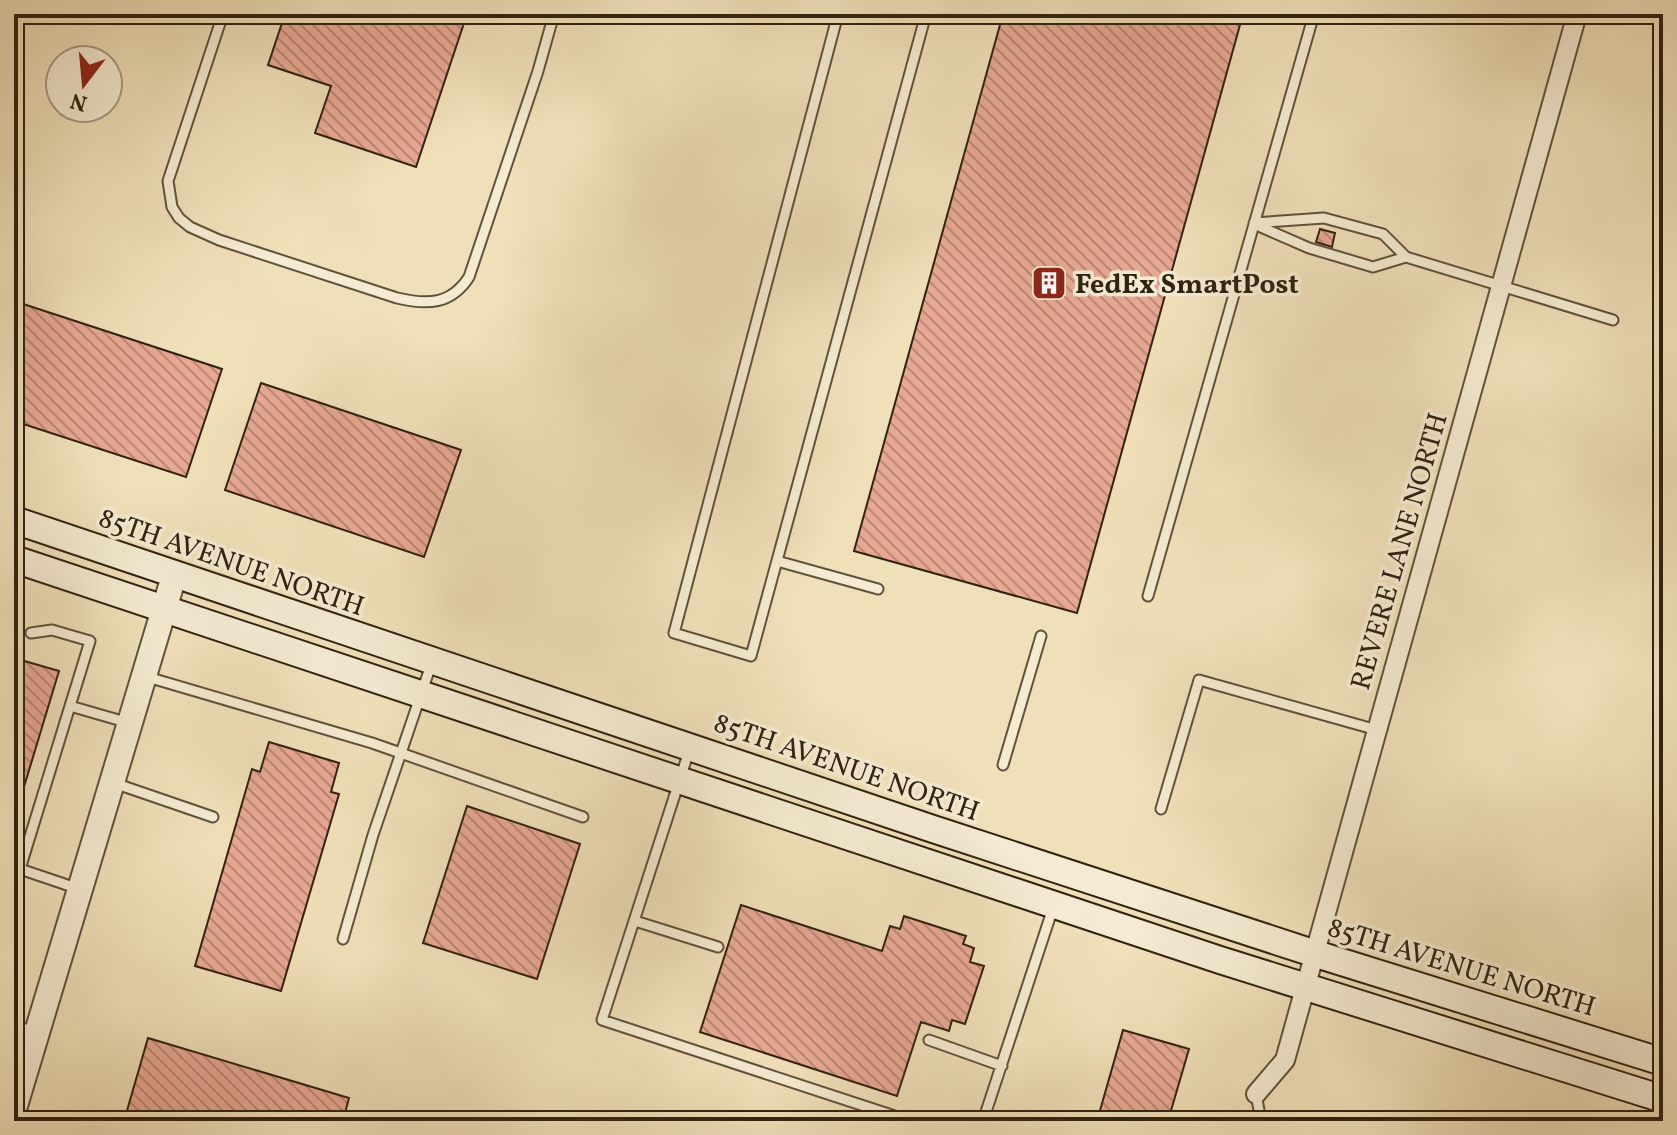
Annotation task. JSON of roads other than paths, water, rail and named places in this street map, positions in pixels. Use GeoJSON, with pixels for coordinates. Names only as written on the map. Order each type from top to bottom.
{"type":"FeatureCollection","features":[{"type":"Feature","properties":{"kind":"main road","name":"85TH AVENUE NORTH"},"geometry":{"type":"LineString","coordinates":[[14,520],[174,576],[1316,954],[1663,1062]]}},
{"type":"Feature","properties":{"kind":"main road"},"geometry":{"type":"LineString","coordinates":[[14,559],[1053,906],[1663,1099]]}},
{"type":"Feature","properties":{"kind":"street","name":"REVERE LANE NORTH"},"geometry":{"type":"LineString","coordinates":[[1256,1094],[1285,1060],[1577,14]]}},
{"type":"Feature","properties":{"kind":"street"},"geometry":{"type":"LineString","coordinates":[[14,1109],[25,1034],[79,889],[174,576]]}},
{"type":"Feature","properties":{"kind":"lane"},"geometry":{"type":"LineString","coordinates":[[223,14],[168,181],[172,207],[179,218],[190,227],[219,240],[397,298],[427,303],[452,296],[469,277],[554,14]]}},
{"type":"Feature","properties":{"kind":"lane"},"geometry":{"type":"LineString","coordinates":[[838,14],[674,633],[751,656],[926,14]]}},
{"type":"Feature","properties":{"kind":"lane"},"geometry":{"type":"LineString","coordinates":[[1148,596],[1314,14]]}},
{"type":"Feature","properties":{"kind":"lane"},"geometry":{"type":"LineString","coordinates":[[1254,223],[1324,218],[1383,234],[1406,257],[1613,320]]}},
{"type":"Feature","properties":{"kind":"lane"},"geometry":{"type":"LineString","coordinates":[[1254,223],[1309,248],[1373,267],[1406,257]]}},
{"type":"Feature","properties":{"kind":"lane"},"geometry":{"type":"LineString","coordinates":[[777,561],[878,589]]}},
{"type":"Feature","properties":{"kind":"lane"},"geometry":{"type":"LineString","coordinates":[[31,633],[52,630],[90,641],[17,868],[79,889]]}},
{"type":"Feature","properties":{"kind":"lane"},"geometry":{"type":"LineString","coordinates":[[1003,765],[1041,636]]}},
{"type":"Feature","properties":{"kind":"lane"},"geometry":{"type":"LineString","coordinates":[[343,939],[373,835],[432,662]]}},
{"type":"Feature","properties":{"kind":"lane"},"geometry":{"type":"LineString","coordinates":[[143,676],[401,753],[583,817]]}},
{"type":"Feature","properties":{"kind":"lane"},"geometry":{"type":"LineString","coordinates":[[1161,809],[1199,680],[1377,730]]}},
{"type":"Feature","properties":{"kind":"lane"},"geometry":{"type":"LineString","coordinates":[[70,706],[129,723]]}},
{"type":"Feature","properties":{"kind":"lane"},"geometry":{"type":"LineString","coordinates":[[690,747],[602,1020],[910,1121]]}},
{"type":"Feature","properties":{"kind":"lane"},"geometry":{"type":"LineString","coordinates":[[111,782],[213,817]]}},
{"type":"Feature","properties":{"kind":"lane"},"geometry":{"type":"LineString","coordinates":[[983,1121],[1053,906]]}},
{"type":"Feature","properties":{"kind":"lane"},"geometry":{"type":"LineString","coordinates":[[635,921],[718,947]]}},
{"type":"Feature","properties":{"kind":"lane"},"geometry":{"type":"LineString","coordinates":[[929,1040],[1002,1066]]}},
{"type":"Feature","properties":{"kind":"lane"},"geometry":{"type":"LineString","coordinates":[[1256,1094],[1261,1121]]}},
{"type":"Feature","properties":{"kind":"water"},"geometry":{"type":"Polygon","coordinates":[[[608,1116],[646,1116],[655,1121],[596,1121],[608,1116]]]}},
{"type":"Feature","properties":{"kind":"place","name":"FedEx SmartPost"},"geometry":{"type":"Point","coordinates":[1049,283]}}]}
